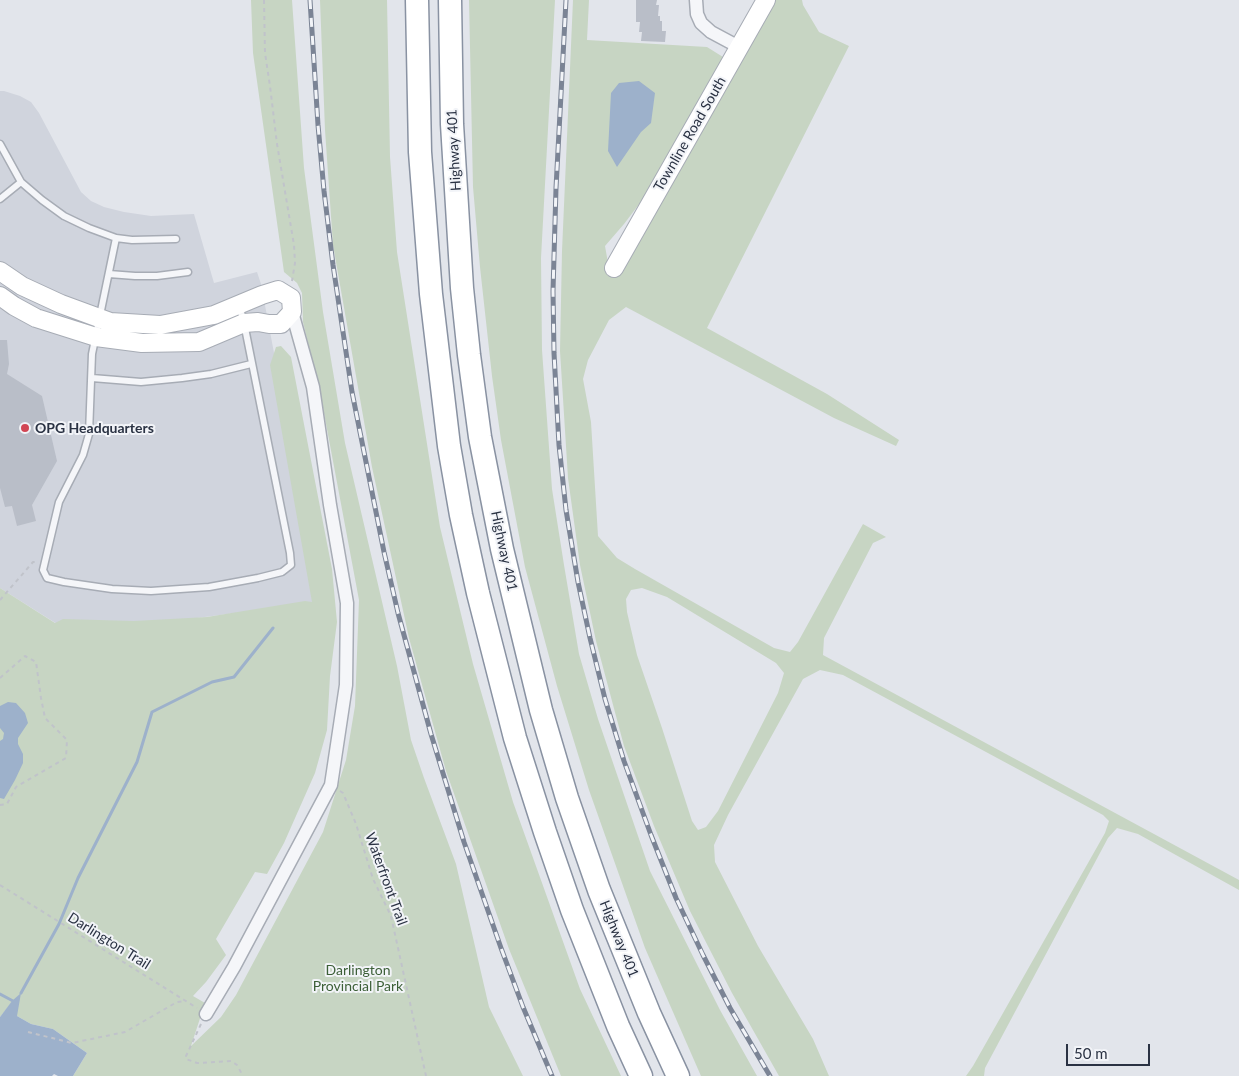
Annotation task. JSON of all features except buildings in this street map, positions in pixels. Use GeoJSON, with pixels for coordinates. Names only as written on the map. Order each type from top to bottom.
{"type":"FeatureCollection","features":[{"type":"Feature","properties":{"kind":"highway"},"geometry":{"type":"LineString","coordinates":[[418,0],[420,152],[431,294],[449,446],[461,515],[480,601],[510,719],[545,832],[579,928],[618,1026],[641,1076]]}},
{"type":"Feature","properties":{"kind":"highway","name":"Highway 401"},"geometry":{"type":"LineString","coordinates":[[450,0],[452,124],[462,288],[480,437],[502,550],[541,710],[567,798],[599,890],[649,1013],[678,1076]]}},
{"type":"Feature","properties":{"kind":"street"},"geometry":{"type":"LineString","coordinates":[[696,0],[697,14],[701,23],[711,32],[739,47]]}},
{"type":"Feature","properties":{"kind":"street","name":"Townline Road South"},"geometry":{"type":"LineString","coordinates":[[614,268],[766,0]]}},
{"type":"Feature","properties":{"kind":"street"},"geometry":{"type":"LineString","coordinates":[[0,271],[22,286],[61,304],[110,322],[160,325],[214,315],[278,290],[291,298],[292,312],[313,387],[330,506],[347,603],[346,685],[331,785],[234,968],[206,1014]]}},
{"type":"Feature","properties":{"kind":"street"},"geometry":{"type":"LineString","coordinates":[[0,296],[36,318],[96,336],[142,343],[199,342],[244,323],[281,324],[292,312]]}},
{"type":"Feature","properties":{"kind":"lane"},"geometry":{"type":"LineString","coordinates":[[0,144],[21,182],[64,216],[116,238],[132,240],[176,238]]}},
{"type":"Feature","properties":{"kind":"lane"},"geometry":{"type":"LineString","coordinates":[[0,199],[21,182]]}},
{"type":"Feature","properties":{"kind":"lane"},"geometry":{"type":"LineString","coordinates":[[116,238],[92,354],[89,434],[83,455],[59,502],[45,563],[44,570],[47,578],[112,589],[151,591],[209,587],[258,578],[282,572],[291,565],[239,305]]}},
{"type":"Feature","properties":{"kind":"lane"},"geometry":{"type":"LineString","coordinates":[[109,274],[157,276],[188,272]]}},
{"type":"Feature","properties":{"kind":"lane"},"geometry":{"type":"LineString","coordinates":[[92,378],[141,382],[211,374],[251,364]]}},
{"type":"Feature","properties":{"kind":"path"},"geometry":{"type":"LineString","coordinates":[[264,0],[265,53],[277,144],[294,245],[295,263],[287,295]]}},
{"type":"Feature","properties":{"kind":"path"},"geometry":{"type":"LineString","coordinates":[[0,600],[33,562],[45,563]]}},
{"type":"Feature","properties":{"kind":"path"},"geometry":{"type":"LineString","coordinates":[[0,678],[26,656],[36,662],[45,718],[67,740],[66,758],[16,787],[7,804],[0,805]]}},
{"type":"Feature","properties":{"kind":"path","name":"Waterfront Trail"},"geometry":{"type":"LineString","coordinates":[[331,785],[343,793],[356,824],[373,879],[392,916],[426,1076]]}},
{"type":"Feature","properties":{"kind":"path","name":"Darlington Trail"},"geometry":{"type":"LineString","coordinates":[[0,885],[206,1014]]}},
{"type":"Feature","properties":{"kind":"path"},"geometry":{"type":"LineString","coordinates":[[28,1032],[72,1043],[125,1032],[177,1002],[186,1000]]}},
{"type":"Feature","properties":{"kind":"path"},"geometry":{"type":"LineString","coordinates":[[206,1014],[186,1059],[197,1063],[231,1061],[237,1065],[243,1076]]}},
{"type":"Feature","properties":{"kind":"shaded area"},"geometry":{"type":"Polygon","coordinates":[[[0,91],[20,96],[31,102],[39,113],[81,192],[91,201],[104,207],[124,212],[151,216],[194,214],[214,283],[257,272],[261,284],[321,602],[73,634],[0,588],[0,91]]]}},
{"type":"Feature","properties":{"kind":"green space","name":"Darlington Provincial Park"},"geometry":{"type":"Polygon","coordinates":[[[251,0],[292,0],[304,168],[323,312],[345,443],[397,666],[411,740],[456,864],[489,1007],[523,1076],[73,1076],[87,1053],[53,1029],[31,1024],[17,1016],[12,1002],[0,1017],[0,588],[55,623],[63,619],[134,621],[207,617],[305,601],[312,602],[270,365],[276,347],[281,346],[291,357],[332,569],[337,622],[330,676],[327,730],[315,773],[284,843],[267,874],[255,872],[216,939],[226,955],[193,996],[205,1003],[191,1046],[221,1017],[236,995],[323,832],[346,760],[355,706],[359,600],[321,397],[303,322],[302,293],[297,283],[284,272],[253,53],[251,0]]]}},
{"type":"Feature","properties":{"kind":"green space"},"geometry":{"type":"Polygon","coordinates":[[[320,0],[387,0],[390,157],[397,252],[440,527],[473,664],[513,802],[580,989],[621,1076],[561,1076],[509,949],[446,771],[409,638],[372,467],[333,245],[325,130],[320,0]]]}},
{"type":"Feature","properties":{"kind":"green space"},"geometry":{"type":"Polygon","coordinates":[[[469,0],[555,0],[541,258],[542,350],[552,489],[579,654],[598,719],[650,871],[720,1010],[757,1076],[701,1076],[645,948],[589,790],[557,686],[525,567],[501,440],[480,267],[473,187],[469,0]]]}},
{"type":"Feature","properties":{"kind":"green space"},"geometry":{"type":"Polygon","coordinates":[[[573,0],[589,0],[587,40],[707,47],[723,57],[643,199],[605,246],[608,263],[773,0],[802,0],[819,32],[849,46],[707,328],[827,394],[899,440],[896,446],[834,418],[626,307],[609,320],[588,360],[583,379],[591,422],[598,536],[617,558],[635,569],[774,648],[790,652],[798,642],[863,524],[886,537],[873,543],[824,638],[823,655],[1239,880],[1239,890],[1138,834],[1117,828],[1108,838],[985,1068],[984,1076],[966,1076],[1105,833],[1109,821],[1103,815],[843,675],[820,670],[803,679],[728,815],[714,845],[715,862],[758,946],[813,1039],[829,1076],[779,1076],[732,993],[690,911],[654,826],[624,746],[596,641],[580,565],[568,478],[560,351],[562,251],[573,0]],[[642,588],[631,590],[626,599],[627,612],[637,655],[692,821],[698,830],[706,827],[718,811],[778,693],[784,673],[776,663],[667,597],[642,588]]]}},
{"type":"Feature","properties":{"kind":"water"},"geometry":{"type":"Polygon","coordinates":[[[639,81],[655,93],[651,123],[641,132],[617,167],[608,151],[611,93],[619,83],[639,81]]]}},
{"type":"Feature","properties":{"kind":"water"},"geometry":{"type":"Polygon","coordinates":[[[8,702],[16,703],[25,713],[28,723],[18,738],[18,744],[23,754],[23,763],[4,799],[0,798],[0,741],[3,739],[4,733],[0,728],[0,706],[8,702]]]}},
{"type":"Feature","properties":{"kind":"water"},"geometry":{"type":"Polygon","coordinates":[[[21,993],[17,1016],[31,1024],[53,1029],[87,1053],[73,1076],[58,1076],[54,1074],[52,1076],[0,1076],[0,1017],[12,1001],[21,993]]]}},
{"type":"Feature","properties":{"kind":"waterway"},"geometry":{"type":"LineString","coordinates":[[21,993],[59,924],[78,878],[137,762],[152,712],[212,682],[234,677],[273,628]]}},
{"type":"Feature","properties":{"kind":"waterway"},"geometry":{"type":"LineString","coordinates":[[0,994],[13,1001]]}},
{"type":"Feature","properties":{"kind":"railway"},"geometry":{"type":"LineString","coordinates":[[310,0],[318,125],[333,265],[352,392],[384,552],[398,613],[431,734],[464,842],[523,1007],[552,1076]]}},
{"type":"Feature","properties":{"kind":"railway"},"geometry":{"type":"LineString","coordinates":[[566,0],[556,188],[553,291],[554,353],[559,445],[566,510],[578,582],[605,699],[624,761],[651,835],[676,898],[703,955],[730,1008],[770,1076]]}},
{"type":"Feature","properties":{"kind":"place","name":"OPG Headquarters"},"geometry":{"type":"Point","coordinates":[25,428]}}]}
